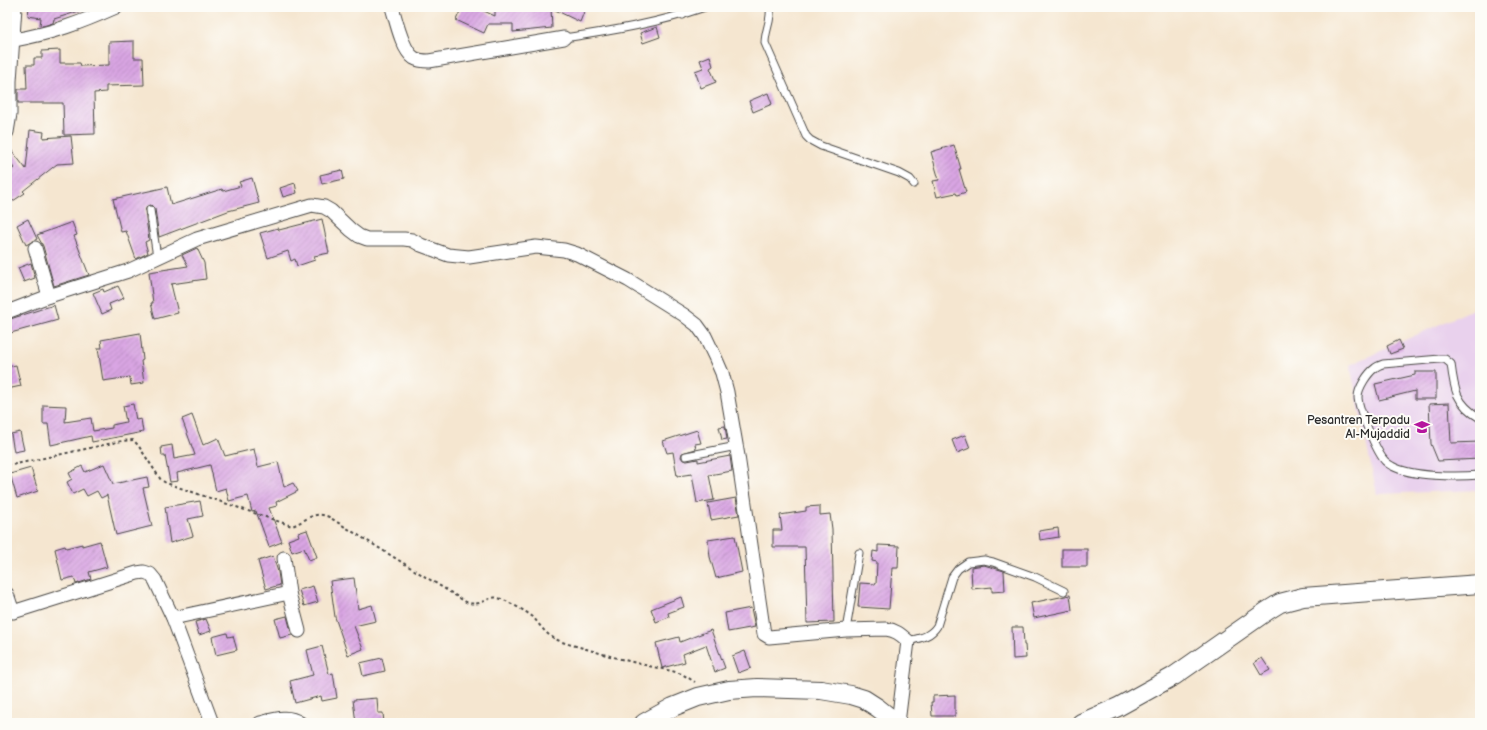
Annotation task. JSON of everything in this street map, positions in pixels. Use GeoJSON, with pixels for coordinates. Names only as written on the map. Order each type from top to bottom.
{"type":"FeatureCollection","features":[{"type":"Feature","properties":{"kind":"street"},"geometry":{"type":"LineString","coordinates":[[7,132],[10,114],[9,81],[14,40],[15,7]]}},
{"type":"Feature","properties":{"kind":"street"},"geometry":{"type":"LineString","coordinates":[[14,40],[68,27],[116,7]]}},
{"type":"Feature","properties":{"kind":"street"},"geometry":{"type":"LineString","coordinates":[[392,7],[406,49],[413,58],[420,61],[429,61],[564,38]]}},
{"type":"Feature","properties":{"kind":"street"},"geometry":{"type":"LineString","coordinates":[[7,312],[49,296],[128,271],[181,246],[215,233],[232,230],[312,205],[324,207],[331,211],[351,230],[363,237],[412,240],[448,255],[469,257],[536,247],[564,250],[577,254],[628,280],[684,314],[697,325],[705,336],[722,373],[727,392],[737,446],[764,634],[769,637],[846,630],[893,630],[899,633],[908,641],[897,723]]}},
{"type":"Feature","properties":{"kind":"street"},"geometry":{"type":"LineString","coordinates":[[35,248],[49,296]]}},
{"type":"Feature","properties":{"kind":"street"},"geometry":{"type":"LineString","coordinates":[[284,558],[299,631]]}},
{"type":"Feature","properties":{"kind":"street"},"geometry":{"type":"LineString","coordinates":[[7,594],[10,613],[137,573],[144,572],[150,574],[155,580],[173,618],[212,723]]}},
{"type":"Feature","properties":{"kind":"street"},"geometry":{"type":"LineString","coordinates":[[1081,723],[1118,707],[1174,676],[1280,603],[1302,597],[1480,584]]}},
{"type":"Feature","properties":{"kind":"street"},"geometry":{"type":"LineString","coordinates":[[173,618],[290,593]]}},
{"type":"Feature","properties":{"kind":"street"},"geometry":{"type":"LineString","coordinates":[[644,723],[680,704],[698,697],[729,690],[757,688],[821,690],[851,695],[864,699],[897,723]]}},
{"type":"Feature","properties":{"kind":"street"},"geometry":{"type":"LineString","coordinates":[[260,723],[284,718],[293,719],[300,723]]}},
{"type":"Feature","properties":{"kind":"lane"},"geometry":{"type":"LineString","coordinates":[[677,7],[683,15]]}},
{"type":"Feature","properties":{"kind":"lane"},"geometry":{"type":"LineString","coordinates":[[564,38],[620,30],[683,15],[705,7]]}},
{"type":"Feature","properties":{"kind":"lane"},"geometry":{"type":"LineString","coordinates":[[770,7],[771,16],[765,36],[765,43],[806,136],[821,146],[899,173],[910,179],[914,184]]}},
{"type":"Feature","properties":{"kind":"lane"},"geometry":{"type":"LineString","coordinates":[[150,210],[157,258]]}},
{"type":"Feature","properties":{"kind":"lane"},"geometry":{"type":"LineString","coordinates":[[1480,418],[1462,405],[1454,386],[1451,364],[1445,359],[1440,358],[1383,364],[1375,368],[1369,375],[1358,396],[1359,406],[1379,453],[1391,466],[1400,470],[1431,475],[1480,475]]}},
{"type":"Feature","properties":{"kind":"lane"},"geometry":{"type":"LineString","coordinates":[[686,456],[737,446]]}},
{"type":"Feature","properties":{"kind":"lane"},"geometry":{"type":"LineString","coordinates":[[846,630],[859,553]]}},
{"type":"Feature","properties":{"kind":"lane"},"geometry":{"type":"LineString","coordinates":[[908,641],[930,635],[934,631],[937,626],[952,577],[958,569],[968,562],[984,560],[993,562],[1035,577],[1064,591]]}},
{"type":"Feature","properties":{"kind":"path"},"geometry":{"type":"LineString","coordinates":[[7,466],[122,441],[133,440],[138,445],[160,480],[166,483],[292,526],[315,515],[322,514],[336,521],[466,602],[479,604],[493,597],[499,598],[532,616],[543,630],[552,638],[595,652],[682,674],[691,679],[709,694]]}},
{"type":"Feature","properties":{"kind":"shaded area","name":"Pesantren Terpadu Al-Mujaddid"},"geometry":{"type":"Polygon","coordinates":[[[1480,306],[1480,490],[1377,494],[1350,365],[1480,306]]]}},
{"type":"Feature","properties":{"kind":"building"},"geometry":{"type":"Polygon","coordinates":[[[29,7],[85,7],[86,9],[54,19],[53,23],[43,26],[40,25],[41,18],[28,16],[29,7]]]}},
{"type":"Feature","properties":{"kind":"building"},"geometry":{"type":"Polygon","coordinates":[[[462,7],[475,7],[495,16],[495,7],[586,7],[580,22],[551,8],[552,28],[513,32],[513,24],[488,24],[484,33],[456,20],[462,7]]]}},
{"type":"Feature","properties":{"kind":"building"},"geometry":{"type":"Polygon","coordinates":[[[657,27],[660,37],[643,43],[640,33],[657,27]]]}},
{"type":"Feature","properties":{"kind":"building"},"geometry":{"type":"Polygon","coordinates":[[[134,41],[134,58],[143,58],[144,85],[106,86],[106,92],[94,93],[95,134],[64,135],[63,103],[18,103],[18,89],[27,89],[26,65],[34,65],[34,58],[42,58],[42,51],[60,50],[60,63],[80,63],[81,66],[109,65],[109,42],[134,41]]]}},
{"type":"Feature","properties":{"kind":"building"},"geometry":{"type":"Polygon","coordinates":[[[710,56],[713,66],[710,68],[716,82],[701,88],[695,71],[703,68],[700,60],[710,56]]]}},
{"type":"Feature","properties":{"kind":"building"},"geometry":{"type":"Polygon","coordinates":[[[768,93],[772,104],[753,112],[749,101],[768,93]]]}},
{"type":"Feature","properties":{"kind":"building"},"geometry":{"type":"Polygon","coordinates":[[[30,130],[44,132],[43,138],[71,136],[74,163],[57,164],[23,191],[25,193],[7,205],[7,174],[14,168],[7,159],[7,149],[9,147],[26,169],[30,130]]]}},
{"type":"Feature","properties":{"kind":"building"},"geometry":{"type":"Polygon","coordinates":[[[954,145],[966,192],[957,195],[956,193],[937,197],[933,181],[939,180],[931,152],[954,145]]]}},
{"type":"Feature","properties":{"kind":"building"},"geometry":{"type":"Polygon","coordinates":[[[342,170],[344,179],[322,184],[320,175],[342,170]]]}},
{"type":"Feature","properties":{"kind":"building"},"geometry":{"type":"Polygon","coordinates":[[[252,178],[259,203],[228,211],[159,237],[155,209],[151,205],[147,206],[145,211],[149,240],[145,242],[148,253],[136,259],[126,231],[121,232],[113,199],[167,187],[171,205],[222,189],[223,191],[241,186],[239,182],[252,178]]]}},
{"type":"Feature","properties":{"kind":"building"},"geometry":{"type":"Polygon","coordinates":[[[295,183],[297,193],[283,197],[280,188],[295,183]]]}},
{"type":"Feature","properties":{"kind":"building"},"geometry":{"type":"Polygon","coordinates":[[[28,219],[37,239],[26,245],[17,225],[28,219]]]}},
{"type":"Feature","properties":{"kind":"building"},"geometry":{"type":"Polygon","coordinates":[[[322,219],[329,253],[314,256],[315,260],[297,266],[295,259],[291,261],[288,251],[268,258],[260,233],[278,228],[279,230],[322,219]]]}},
{"type":"Feature","properties":{"kind":"building"},"geometry":{"type":"Polygon","coordinates":[[[72,222],[77,235],[74,236],[89,275],[54,286],[43,246],[37,235],[72,222]]]}},
{"type":"Feature","properties":{"kind":"building"},"geometry":{"type":"Polygon","coordinates":[[[197,248],[204,263],[206,279],[171,284],[178,313],[155,319],[151,303],[153,303],[149,272],[188,266],[182,255],[197,248]]]}},
{"type":"Feature","properties":{"kind":"building"},"geometry":{"type":"Polygon","coordinates":[[[31,263],[35,278],[24,282],[18,268],[31,263]]]}},
{"type":"Feature","properties":{"kind":"building"},"geometry":{"type":"Polygon","coordinates":[[[118,286],[124,298],[109,304],[111,310],[102,314],[93,293],[103,289],[104,292],[118,286]]]}},
{"type":"Feature","properties":{"kind":"building"},"geometry":{"type":"Polygon","coordinates":[[[54,305],[58,320],[7,334],[7,320],[54,305]]]}},
{"type":"Feature","properties":{"kind":"building"},"geometry":{"type":"Polygon","coordinates":[[[140,333],[143,360],[141,361],[144,383],[131,385],[130,377],[103,381],[98,348],[102,348],[101,340],[140,333]]]}},
{"type":"Feature","properties":{"kind":"building"},"geometry":{"type":"Polygon","coordinates":[[[1399,340],[1403,349],[1390,354],[1387,346],[1399,340]]]}},
{"type":"Feature","properties":{"kind":"building"},"geometry":{"type":"Polygon","coordinates":[[[16,365],[21,386],[7,389],[7,367],[16,365]]]}},
{"type":"Feature","properties":{"kind":"building"},"geometry":{"type":"Polygon","coordinates":[[[1415,372],[1436,372],[1436,399],[1415,399],[1415,391],[1379,400],[1375,384],[1415,375],[1415,372]]]}},
{"type":"Feature","properties":{"kind":"building"},"geometry":{"type":"Polygon","coordinates":[[[1449,403],[1451,443],[1480,442],[1480,459],[1438,461],[1431,444],[1429,404],[1449,403]]]}},
{"type":"Feature","properties":{"kind":"building"},"geometry":{"type":"Polygon","coordinates":[[[133,404],[136,420],[141,419],[143,432],[92,442],[91,436],[51,445],[48,424],[43,424],[43,405],[66,406],[65,422],[91,418],[93,431],[112,428],[112,425],[126,422],[123,406],[133,404]]]}},
{"type":"Feature","properties":{"kind":"building"},"geometry":{"type":"Polygon","coordinates":[[[192,415],[203,445],[218,438],[225,456],[254,449],[258,467],[278,462],[284,487],[293,483],[298,491],[276,502],[277,506],[269,508],[282,542],[269,547],[256,511],[252,512],[248,496],[229,501],[226,488],[216,491],[210,465],[177,473],[178,481],[170,482],[165,456],[162,456],[161,447],[172,445],[174,459],[195,455],[182,419],[192,415]]]}},
{"type":"Feature","properties":{"kind":"building"},"geometry":{"type":"Polygon","coordinates":[[[725,426],[727,439],[722,440],[719,427],[725,426]]]}},
{"type":"Feature","properties":{"kind":"building"},"geometry":{"type":"Polygon","coordinates":[[[697,430],[701,443],[695,444],[696,449],[682,453],[681,457],[683,460],[687,461],[698,459],[698,462],[730,456],[732,471],[709,475],[714,500],[697,503],[692,474],[677,476],[673,452],[667,453],[663,441],[697,430]]]}},
{"type":"Feature","properties":{"kind":"building"},"geometry":{"type":"Polygon","coordinates":[[[20,432],[24,450],[14,452],[11,434],[20,432]]]}},
{"type":"Feature","properties":{"kind":"building"},"geometry":{"type":"Polygon","coordinates":[[[965,435],[970,448],[957,453],[952,440],[965,435]]]}},
{"type":"Feature","properties":{"kind":"building"},"geometry":{"type":"Polygon","coordinates":[[[104,464],[113,484],[147,477],[149,487],[143,488],[152,526],[116,535],[107,495],[101,498],[97,491],[87,496],[83,489],[73,494],[67,482],[72,479],[69,473],[82,466],[85,472],[104,464]]]}},
{"type":"Feature","properties":{"kind":"building"},"geometry":{"type":"Polygon","coordinates":[[[31,468],[38,491],[17,498],[10,474],[31,468]]]}},
{"type":"Feature","properties":{"kind":"building"},"geometry":{"type":"Polygon","coordinates":[[[736,498],[739,515],[711,520],[708,503],[736,498]]]}},
{"type":"Feature","properties":{"kind":"building"},"geometry":{"type":"Polygon","coordinates":[[[200,501],[203,516],[188,519],[193,536],[170,543],[165,507],[200,501]]]}},
{"type":"Feature","properties":{"kind":"building"},"geometry":{"type":"Polygon","coordinates":[[[820,506],[820,515],[830,514],[832,529],[834,622],[807,623],[805,547],[773,547],[773,530],[782,530],[780,515],[806,511],[806,507],[820,506]]]}},
{"type":"Feature","properties":{"kind":"building"},"geometry":{"type":"Polygon","coordinates":[[[1058,528],[1059,537],[1040,540],[1039,531],[1058,528]]]}},
{"type":"Feature","properties":{"kind":"building"},"geometry":{"type":"Polygon","coordinates":[[[307,530],[317,557],[309,560],[304,548],[292,552],[288,540],[299,536],[298,533],[307,530]]]}},
{"type":"Feature","properties":{"kind":"building"},"geometry":{"type":"Polygon","coordinates":[[[735,536],[742,572],[716,578],[710,557],[708,540],[735,536]]]}},
{"type":"Feature","properties":{"kind":"building"},"geometry":{"type":"Polygon","coordinates":[[[100,541],[107,567],[89,572],[91,579],[76,584],[74,577],[62,580],[55,549],[82,544],[82,546],[100,541]]]}},
{"type":"Feature","properties":{"kind":"building"},"geometry":{"type":"Polygon","coordinates":[[[878,545],[899,546],[898,568],[892,568],[889,609],[858,607],[860,583],[876,584],[877,562],[872,561],[873,551],[878,552],[878,545]]]}},
{"type":"Feature","properties":{"kind":"building"},"geometry":{"type":"Polygon","coordinates":[[[1062,549],[1087,549],[1087,567],[1062,567],[1062,549]]]}},
{"type":"Feature","properties":{"kind":"building"},"geometry":{"type":"Polygon","coordinates":[[[273,556],[280,585],[266,589],[258,561],[273,556]]]}},
{"type":"Feature","properties":{"kind":"building"},"geometry":{"type":"Polygon","coordinates":[[[984,565],[1004,571],[1005,591],[992,592],[992,587],[972,589],[971,567],[984,565]]]}},
{"type":"Feature","properties":{"kind":"building"},"geometry":{"type":"Polygon","coordinates":[[[354,578],[358,609],[372,605],[376,621],[354,626],[363,649],[348,655],[335,617],[330,581],[354,578]]]}},
{"type":"Feature","properties":{"kind":"building"},"geometry":{"type":"Polygon","coordinates":[[[313,586],[318,602],[304,606],[299,590],[313,586]]]}},
{"type":"Feature","properties":{"kind":"building"},"geometry":{"type":"Polygon","coordinates":[[[1070,595],[1072,610],[1034,618],[1031,603],[1070,595]]]}},
{"type":"Feature","properties":{"kind":"building"},"geometry":{"type":"Polygon","coordinates":[[[681,597],[684,607],[668,613],[669,617],[656,622],[651,609],[681,597]]]}},
{"type":"Feature","properties":{"kind":"building"},"geometry":{"type":"Polygon","coordinates":[[[751,608],[755,627],[728,632],[725,613],[751,608]]]}},
{"type":"Feature","properties":{"kind":"building"},"geometry":{"type":"Polygon","coordinates":[[[287,616],[292,635],[280,638],[275,619],[287,616]]]}},
{"type":"Feature","properties":{"kind":"building"},"geometry":{"type":"Polygon","coordinates":[[[206,619],[211,631],[199,635],[195,622],[206,619]]]}},
{"type":"Feature","properties":{"kind":"building"},"geometry":{"type":"Polygon","coordinates":[[[1012,627],[1023,627],[1026,658],[1013,659],[1012,627]]]}},
{"type":"Feature","properties":{"kind":"building"},"geometry":{"type":"Polygon","coordinates":[[[711,630],[725,668],[715,672],[706,645],[683,654],[685,662],[662,668],[656,643],[679,637],[680,642],[711,630]]]}},
{"type":"Feature","properties":{"kind":"building"},"geometry":{"type":"Polygon","coordinates":[[[227,633],[228,637],[233,636],[237,650],[216,655],[212,637],[227,633]]]}},
{"type":"Feature","properties":{"kind":"building"},"geometry":{"type":"Polygon","coordinates":[[[322,646],[329,674],[333,673],[337,698],[322,701],[321,696],[295,703],[290,681],[313,675],[307,650],[322,646]]]}},
{"type":"Feature","properties":{"kind":"building"},"geometry":{"type":"Polygon","coordinates":[[[745,651],[751,668],[738,673],[732,656],[745,651]]]}},
{"type":"Feature","properties":{"kind":"building"},"geometry":{"type":"Polygon","coordinates":[[[382,658],[385,671],[363,676],[360,663],[382,658]]]}},
{"type":"Feature","properties":{"kind":"building"},"geometry":{"type":"Polygon","coordinates":[[[1262,658],[1270,670],[1261,675],[1254,663],[1262,658]]]}},
{"type":"Feature","properties":{"kind":"building"},"geometry":{"type":"Polygon","coordinates":[[[955,695],[955,716],[932,716],[931,702],[933,702],[933,696],[955,695]]]}},
{"type":"Feature","properties":{"kind":"building"},"geometry":{"type":"Polygon","coordinates":[[[377,698],[378,713],[383,713],[384,723],[356,723],[353,700],[377,698]]]}},
{"type":"Feature","properties":{"kind":"place","name":"Pesantren Terpadu Al-Mujaddid"},"geometry":{"type":"Point","coordinates":[1422,427]}}]}
